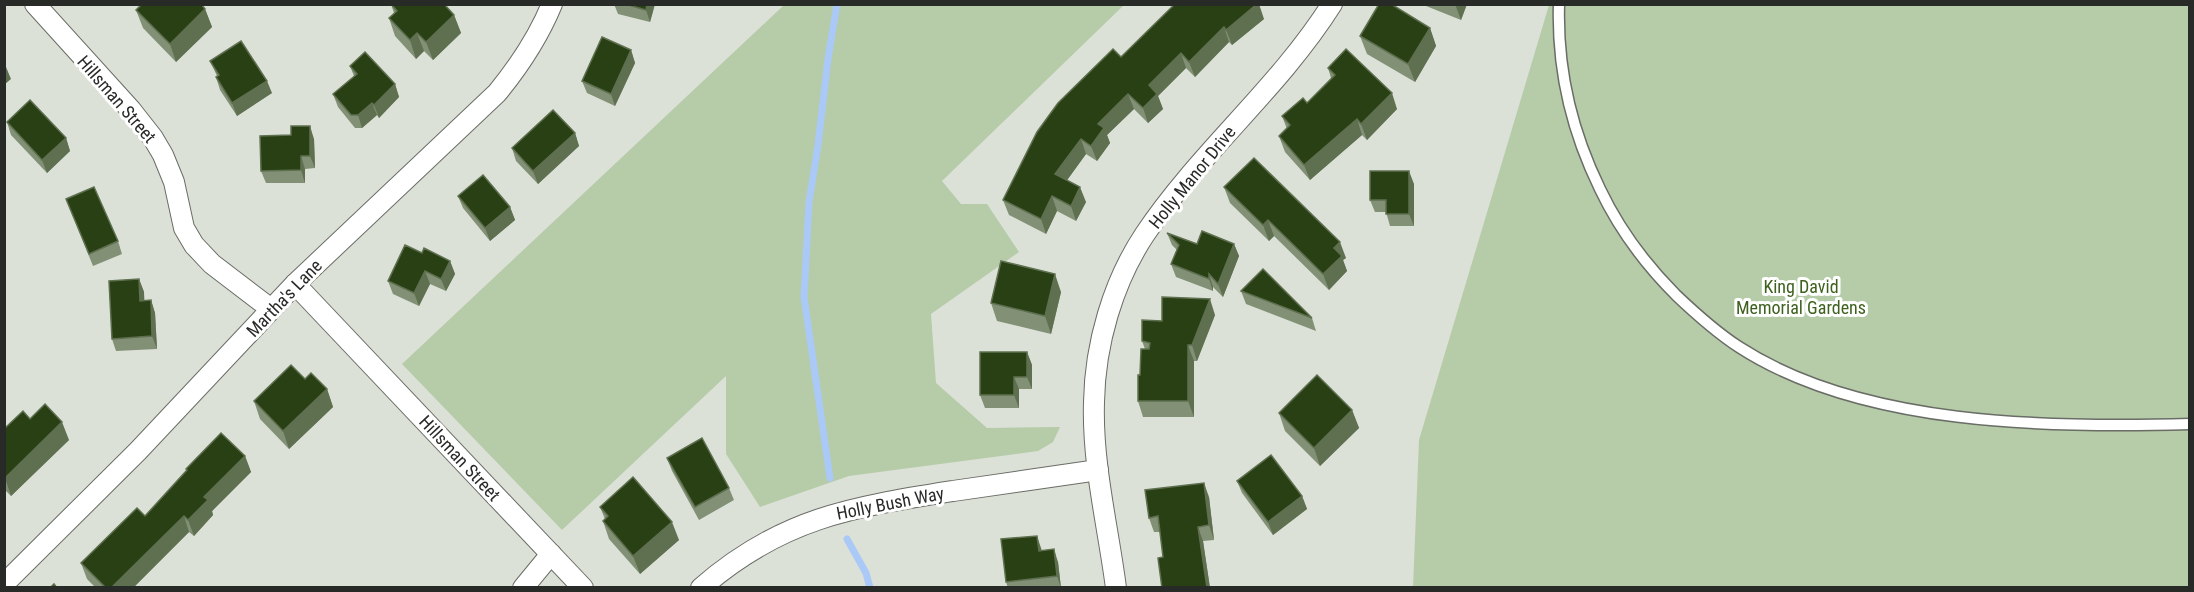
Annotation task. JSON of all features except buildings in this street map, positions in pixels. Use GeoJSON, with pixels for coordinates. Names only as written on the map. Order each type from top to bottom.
{"type":"FeatureCollection","features":[{"type":"Feature","properties":{"kind":"street","name":"Hillsman Street"},"geometry":{"type":"LineString","coordinates":[[35,4],[131,110],[153,138],[174,182],[184,228],[194,245],[212,264],[271,309]]}},
{"type":"Feature","properties":{"kind":"street","name":"Martha's Lane"},"geometry":{"type":"LineString","coordinates":[[4,584],[138,452],[295,284],[497,93],[521,64],[542,29],[552,4]]}},
{"type":"Feature","properties":{"kind":"street","name":"Holly Manor Drive"},"geometry":{"type":"LineString","coordinates":[[1116,588],[1098,470],[1094,401],[1098,356],[1107,316],[1121,278],[1144,236],[1168,202],[1299,50],[1332,4]]}},
{"type":"Feature","properties":{"kind":"street","name":"Hillsman Street"},"geometry":{"type":"LineString","coordinates":[[295,284],[583,588]]}},
{"type":"Feature","properties":{"kind":"street","name":"Holly Bush Way"},"geometry":{"type":"LineString","coordinates":[[701,588],[721,570],[761,544],[785,531],[826,515],[873,503],[1098,470]]}},
{"type":"Feature","properties":{"kind":"street"},"geometry":{"type":"LineString","coordinates":[[523,588],[550,554]]}},
{"type":"Feature","properties":{"kind":"lane"},"geometry":{"type":"LineString","coordinates":[[1559,4],[1558,29],[1562,68],[1576,132],[1607,205],[1630,243],[1656,275],[1703,320],[1740,347],[1814,384],[1850,395],[1913,409],[1997,421],[2070,426],[2190,424]]}},
{"type":"Feature","properties":{"kind":"green space"},"geometry":{"type":"Polygon","coordinates":[[[784,5],[1124,5],[942,181],[961,204],[987,204],[1019,252],[931,314],[936,383],[987,428],[1060,427],[1053,442],[1038,451],[849,476],[760,507],[726,454],[726,376],[562,530],[402,364],[784,5]]]}},
{"type":"Feature","properties":{"kind":"green space","name":"King David Memorial Gardens"},"geometry":{"type":"Polygon","coordinates":[[[1549,5],[2189,5],[2189,587],[1413,588],[1419,440],[1549,5]]]}},
{"type":"Feature","properties":{"kind":"waterway"},"geometry":{"type":"LineString","coordinates":[[830,478],[804,297],[809,202],[837,4]]}},
{"type":"Feature","properties":{"kind":"waterway"},"geometry":{"type":"LineString","coordinates":[[847,539],[866,573],[870,588]]}}]}
